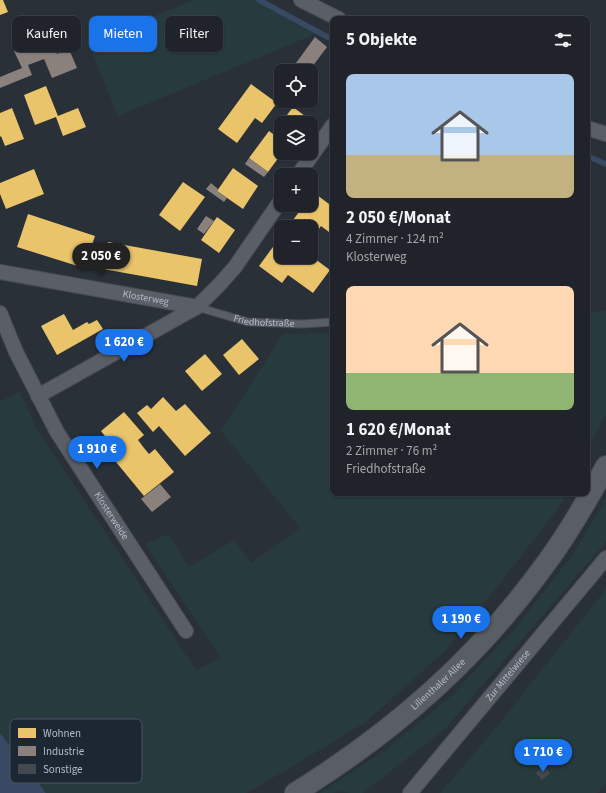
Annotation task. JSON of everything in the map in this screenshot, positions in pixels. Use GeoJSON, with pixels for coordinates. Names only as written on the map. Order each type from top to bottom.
{"type":"FeatureCollection","features":[{"type":"Feature","properties":{"kind":"main road","name":"Lilienthaler Allee"},"geometry":{"type":"LineString","coordinates":[[590,495],[606,466]]}},
{"type":"Feature","properties":{"kind":"main road","name":"Lilienthaler Allee"},"geometry":{"type":"LineString","coordinates":[[294,793],[332,770],[375,738],[430,693],[477,647],[508,612],[548,561],[580,513],[589,496]]}},
{"type":"Feature","properties":{"kind":"street"},"geometry":{"type":"LineString","coordinates":[[301,0],[333,16]]}},
{"type":"Feature","properties":{"kind":"street"},"geometry":{"type":"LineString","coordinates":[[303,168],[330,129]]}},
{"type":"Feature","properties":{"kind":"street"},"geometry":{"type":"LineString","coordinates":[[590,129],[606,134]]}},
{"type":"Feature","properties":{"kind":"street"},"geometry":{"type":"LineString","coordinates":[[38,396],[197,307],[235,266],[274,210]]}},
{"type":"Feature","properties":{"kind":"street","name":"Klosterweg"},"geometry":{"type":"LineString","coordinates":[[0,272],[197,307]]}},
{"type":"Feature","properties":{"kind":"street","name":"Klosterweide"},"geometry":{"type":"LineString","coordinates":[[0,313],[16,352],[57,432],[186,631]]}},
{"type":"Feature","properties":{"kind":"street","name":"Zur Mittelwiese"},"geometry":{"type":"LineString","coordinates":[[410,793],[606,558]]}},
{"type":"Feature","properties":{"kind":"lane","name":"Friedhofstraße"},"geometry":{"type":"LineString","coordinates":[[197,307],[248,322],[302,324],[330,322]]}},
{"type":"Feature","properties":{"kind":"green space"},"geometry":{"type":"Polygon","coordinates":[[[195,0],[259,0],[318,33],[118,116],[92,52],[157,52],[157,16],[154,16],[195,0]]]}},
{"type":"Feature","properties":{"kind":"green space"},"geometry":{"type":"Polygon","coordinates":[[[606,311],[606,414],[590,445],[590,312],[606,311]]]}},
{"type":"Feature","properties":{"kind":"green space"},"geometry":{"type":"Polygon","coordinates":[[[330,333],[330,496],[564,496],[559,507],[446,650],[366,722],[247,793],[46,793],[38,783],[142,783],[142,719],[10,719],[10,746],[0,733],[0,401],[20,392],[37,429],[196,670],[221,658],[145,544],[168,534],[189,567],[234,540],[251,563],[300,528],[221,431],[283,334],[330,333]]]}},
{"type":"Feature","properties":{"kind":"green space"},"geometry":{"type":"Polygon","coordinates":[[[606,499],[606,542],[446,728],[363,793],[338,791],[334,793],[320,793],[387,749],[451,696],[517,626],[573,554],[606,499]]]}},
{"type":"Feature","properties":{"kind":"green space"},"geometry":{"type":"Polygon","coordinates":[[[606,589],[606,783],[597,793],[440,793],[491,734],[606,589]]]}},
{"type":"Feature","properties":{"kind":"water"},"geometry":{"type":"Polygon","coordinates":[[[0,733],[10,746],[10,783],[38,783],[46,793],[0,793],[0,733]]]}},
{"type":"Feature","properties":{"kind":"building: Wohnen"},"geometry":{"type":"Polygon","coordinates":[[[0,0],[3,0],[8,12],[0,15],[0,0]]]}},
{"type":"Feature","properties":{"kind":"building: Wohnen"},"geometry":{"type":"Polygon","coordinates":[[[251,84],[274,101],[274,107],[262,123],[255,118],[237,143],[218,129],[251,84]]]}},
{"type":"Feature","properties":{"kind":"building: Wohnen"},"geometry":{"type":"Polygon","coordinates":[[[46,86],[58,116],[78,108],[86,127],[63,136],[56,117],[35,125],[24,95],[46,86]]]}},
{"type":"Feature","properties":{"kind":"building: Wohnen"},"geometry":{"type":"Polygon","coordinates":[[[12,108],[24,139],[5,146],[1,136],[0,137],[0,113],[12,108]]]}},
{"type":"Feature","properties":{"kind":"building: Wohnen"},"geometry":{"type":"Polygon","coordinates":[[[292,108],[294,108],[305,116],[286,116],[292,108]]]}},
{"type":"Feature","properties":{"kind":"building: Wohnen"},"geometry":{"type":"Polygon","coordinates":[[[269,131],[273,134],[274,133],[274,160],[277,160],[268,172],[249,158],[269,131]]]}},
{"type":"Feature","properties":{"kind":"building: Wohnen"},"geometry":{"type":"Polygon","coordinates":[[[233,168],[258,186],[243,209],[217,191],[233,168]]]}},
{"type":"Feature","properties":{"kind":"building: Wohnen"},"geometry":{"type":"Polygon","coordinates":[[[34,169],[44,194],[6,209],[0,194],[0,183],[34,169]]]}},
{"type":"Feature","properties":{"kind":"building: Wohnen"},"geometry":{"type":"Polygon","coordinates":[[[183,182],[205,197],[180,231],[159,215],[183,182]]]}},
{"type":"Feature","properties":{"kind":"building: Wohnen"},"geometry":{"type":"Polygon","coordinates":[[[318,196],[330,205],[330,233],[321,226],[318,230],[318,220],[293,220],[299,212],[318,212],[318,196]]]}},
{"type":"Feature","properties":{"kind":"building: Wohnen"},"geometry":{"type":"Polygon","coordinates":[[[28,214],[95,236],[84,268],[17,247],[28,214]]]}},
{"type":"Feature","properties":{"kind":"building: Wohnen"},"geometry":{"type":"Polygon","coordinates":[[[217,217],[235,230],[219,253],[201,240],[217,217]]]}},
{"type":"Feature","properties":{"kind":"building: Wohnen"},"geometry":{"type":"Polygon","coordinates":[[[108,242],[202,259],[197,286],[103,269],[108,242]]]}},
{"type":"Feature","properties":{"kind":"building: Wohnen"},"geometry":{"type":"Polygon","coordinates":[[[274,246],[274,264],[318,264],[318,261],[330,270],[313,293],[288,275],[282,283],[259,266],[274,246]]]}},
{"type":"Feature","properties":{"kind":"building: Wohnen"},"geometry":{"type":"Polygon","coordinates":[[[64,314],[73,330],[87,322],[89,324],[97,320],[103,329],[57,355],[41,326],[64,314]]]}},
{"type":"Feature","properties":{"kind":"building: Wohnen"},"geometry":{"type":"Polygon","coordinates":[[[242,339],[259,359],[239,375],[223,355],[242,339]]]}},
{"type":"Feature","properties":{"kind":"building: Wohnen"},"geometry":{"type":"Polygon","coordinates":[[[205,354],[222,374],[202,391],[185,371],[205,354]]]}},
{"type":"Feature","properties":{"kind":"building: Wohnen"},"geometry":{"type":"Polygon","coordinates":[[[163,397],[176,411],[185,404],[211,433],[185,456],[159,426],[153,432],[137,413],[147,405],[151,409],[163,397]]]}},
{"type":"Feature","properties":{"kind":"building: Wohnen"},"geometry":{"type":"Polygon","coordinates":[[[124,412],[144,435],[138,440],[149,454],[155,449],[174,472],[144,496],[102,445],[108,440],[101,431],[124,412]]]}},
{"type":"Feature","properties":{"kind":"building: Industrie"},"geometry":{"type":"Polygon","coordinates":[[[315,37],[327,47],[314,64],[296,63],[315,37]]]}},
{"type":"Feature","properties":{"kind":"building: Industrie"},"geometry":{"type":"Polygon","coordinates":[[[14,52],[56,52],[57,54],[62,52],[70,52],[77,68],[52,78],[44,59],[28,65],[32,75],[0,88],[0,77],[22,68],[14,52]]]}},
{"type":"Feature","properties":{"kind":"building: Industrie"},"geometry":{"type":"Polygon","coordinates":[[[249,158],[268,172],[264,177],[245,164],[249,158]]]}},
{"type":"Feature","properties":{"kind":"building: Industrie"},"geometry":{"type":"Polygon","coordinates":[[[211,183],[218,189],[217,191],[227,198],[224,202],[206,189],[211,183]]]}},
{"type":"Feature","properties":{"kind":"building: Industrie"},"geometry":{"type":"Polygon","coordinates":[[[206,216],[214,221],[204,234],[197,229],[206,216]]]}},
{"type":"Feature","properties":{"kind":"building: Industrie"},"geometry":{"type":"Polygon","coordinates":[[[160,484],[171,497],[152,512],[141,499],[160,484]]]}},
{"type":"Feature","properties":{"kind":"building: Sonstige"},"geometry":{"type":"Polygon","coordinates":[[[543,766],[550,773],[542,780],[536,773],[543,766]]]}},
{"type":"Feature","properties":{"kind":"waterway"},"geometry":{"type":"LineString","coordinates":[[259,0],[330,38]]}},
{"type":"Feature","properties":{"kind":"waterway"},"geometry":{"type":"LineString","coordinates":[[590,157],[606,164]]}}]}
